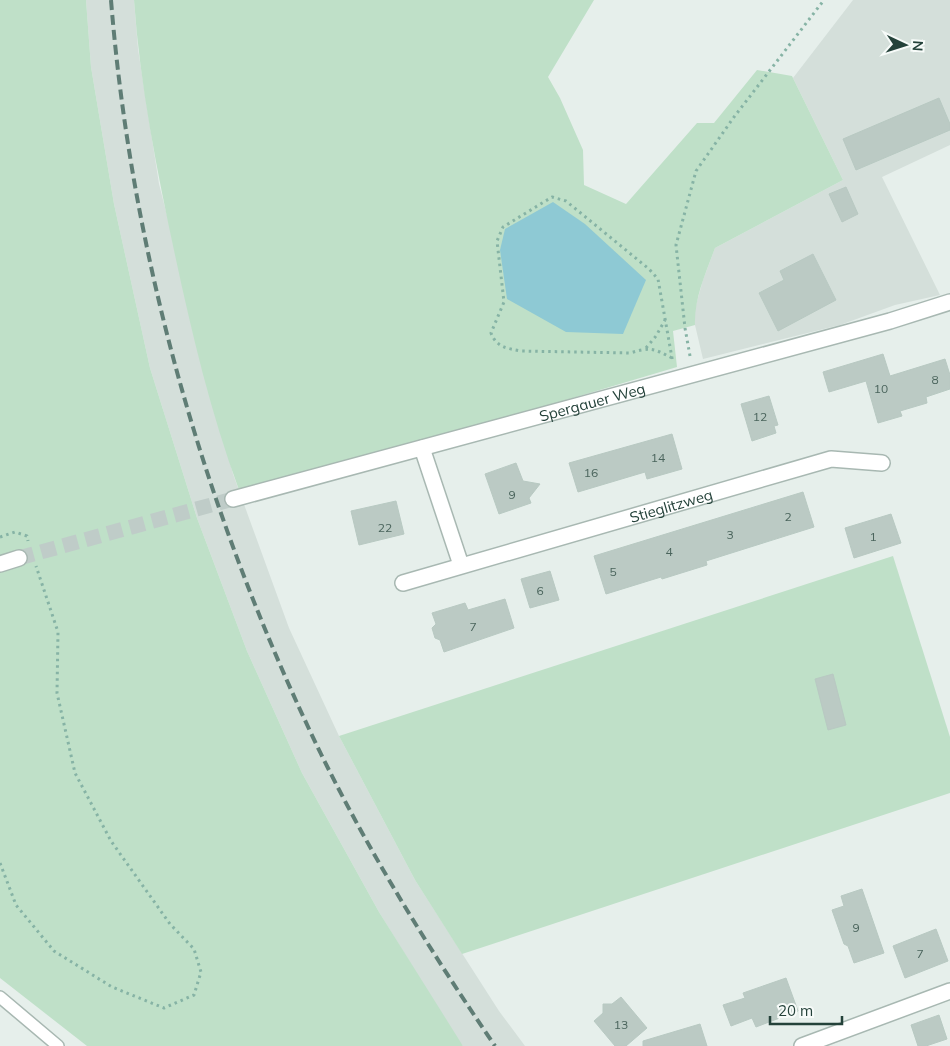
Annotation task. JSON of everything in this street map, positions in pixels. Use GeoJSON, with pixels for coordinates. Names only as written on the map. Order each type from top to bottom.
{"type":"FeatureCollection","features":[{"type":"Feature","properties":{"kind":"street","name":"Spergauer Weg"},"geometry":{"type":"LineString","coordinates":[[233,499],[890,321],[950,302]]}},
{"type":"Feature","properties":{"kind":"street"},"geometry":{"type":"LineString","coordinates":[[422,448],[461,565]]}},
{"type":"Feature","properties":{"kind":"street","name":"Stieglitzweg"},"geometry":{"type":"LineString","coordinates":[[403,583],[831,459],[882,463]]}},
{"type":"Feature","properties":{"kind":"street"},"geometry":{"type":"LineString","coordinates":[[0,564],[19,558]]}},
{"type":"Feature","properties":{"kind":"street"},"geometry":{"type":"LineString","coordinates":[[802,1046],[950,992]]}},
{"type":"Feature","properties":{"kind":"lane"},"geometry":{"type":"LineString","coordinates":[[0,997],[58,1046]]}},
{"type":"Feature","properties":{"kind":"path"},"geometry":{"type":"LineString","coordinates":[[693,375],[685,328],[676,245],[696,170],[734,116],[824,0]]}},
{"type":"Feature","properties":{"kind":"path"},"geometry":{"type":"LineString","coordinates":[[672,358],[658,351],[646,348],[630,353],[521,350],[504,347],[494,342],[491,333],[504,302],[497,241],[503,227],[552,197],[566,201],[649,269],[658,279],[676,379]]}},
{"type":"Feature","properties":{"kind":"path"},"geometry":{"type":"LineString","coordinates":[[646,348],[656,336],[665,320]]}},
{"type":"Feature","properties":{"kind":"path"},"geometry":{"type":"LineString","coordinates":[[0,537],[15,532],[27,536],[30,545]]}},
{"type":"Feature","properties":{"kind":"path"},"geometry":{"type":"LineString","coordinates":[[0,863],[16,905],[54,951],[112,987],[164,1008],[194,996],[201,972],[194,949],[170,924],[111,841],[75,773],[57,693],[58,632],[35,562]]}},
{"type":"Feature","properties":{"kind":"shaded area"},"geometry":{"type":"Polygon","coordinates":[[[86,0],[134,0],[138,49],[159,184],[233,474],[289,628],[339,736],[415,880],[499,1011],[525,1046],[463,1046],[457,1039],[379,912],[302,773],[247,651],[197,518],[150,368],[114,204],[91,67],[86,0]]]}},
{"type":"Feature","properties":{"kind":"shaded area"},"geometry":{"type":"Polygon","coordinates":[[[853,0],[950,0],[950,145],[882,177],[940,295],[895,305],[840,325],[703,359],[694,312],[715,248],[843,180],[793,78],[853,0]]]}},
{"type":"Feature","properties":{"kind":"green space"},"geometry":{"type":"Polygon","coordinates":[[[0,0],[86,0],[91,67],[114,204],[150,368],[197,518],[247,651],[302,773],[379,912],[463,1046],[87,1046],[0,978],[0,0]]]}},
{"type":"Feature","properties":{"kind":"green space"},"geometry":{"type":"Polygon","coordinates":[[[134,0],[594,0],[548,77],[560,98],[583,150],[584,185],[626,204],[697,123],[714,123],[757,70],[792,76],[843,180],[715,248],[704,276],[696,305],[695,325],[673,331],[677,367],[499,420],[239,490],[203,374],[175,255],[145,96],[134,0]]]}},
{"type":"Feature","properties":{"kind":"green space"},"geometry":{"type":"Polygon","coordinates":[[[893,556],[950,737],[950,793],[462,954],[415,880],[339,736],[893,556]]]}},
{"type":"Feature","properties":{"kind":"water"},"geometry":{"type":"Polygon","coordinates":[[[553,202],[585,224],[646,280],[623,334],[566,332],[507,299],[500,250],[505,229],[553,202]]]}},
{"type":"Feature","properties":{"kind":"building"},"geometry":{"type":"Polygon","coordinates":[[[939,98],[950,124],[950,130],[856,170],[843,139],[939,98]]]}},
{"type":"Feature","properties":{"kind":"building"},"geometry":{"type":"Polygon","coordinates":[[[846,187],[858,214],[842,222],[829,194],[846,187]]]}},
{"type":"Feature","properties":{"kind":"building"},"geometry":{"type":"Polygon","coordinates":[[[813,254],[836,300],[778,331],[759,293],[784,280],[780,271],[813,254]]]}},
{"type":"Feature","properties":{"kind":"building"},"geometry":{"type":"Polygon","coordinates":[[[883,354],[890,376],[945,359],[950,375],[950,389],[926,397],[927,403],[900,411],[902,416],[878,423],[866,381],[829,392],[823,372],[883,354]]]}},
{"type":"Feature","properties":{"kind":"building"},"geometry":{"type":"Polygon","coordinates":[[[769,396],[778,425],[774,426],[776,433],[752,441],[741,404],[769,396]]]}},
{"type":"Feature","properties":{"kind":"building"},"geometry":{"type":"Polygon","coordinates":[[[672,434],[682,469],[647,479],[645,472],[578,492],[569,463],[672,434]]]}},
{"type":"Feature","properties":{"kind":"building"},"geometry":{"type":"Polygon","coordinates":[[[516,463],[523,481],[540,484],[529,498],[531,503],[499,514],[485,474],[516,463]]]}},
{"type":"Feature","properties":{"kind":"building"},"geometry":{"type":"Polygon","coordinates":[[[803,492],[814,527],[706,561],[707,565],[606,594],[594,556],[803,492]]]}},
{"type":"Feature","properties":{"kind":"building"},"geometry":{"type":"Polygon","coordinates":[[[396,501],[404,534],[359,545],[351,511],[396,501]]]}},
{"type":"Feature","properties":{"kind":"building"},"geometry":{"type":"Polygon","coordinates":[[[891,514],[901,543],[854,558],[845,528],[891,514]]]}},
{"type":"Feature","properties":{"kind":"building"},"geometry":{"type":"Polygon","coordinates":[[[550,571],[559,600],[530,608],[521,579],[550,571]]]}},
{"type":"Feature","properties":{"kind":"building"},"geometry":{"type":"Polygon","coordinates":[[[505,599],[514,628],[444,652],[440,640],[435,638],[432,628],[436,624],[432,613],[465,603],[468,610],[505,599]]]}},
{"type":"Feature","properties":{"kind":"building"},"geometry":{"type":"Polygon","coordinates":[[[833,674],[846,725],[828,730],[815,679],[833,674]]]}},
{"type":"Feature","properties":{"kind":"building"},"geometry":{"type":"Polygon","coordinates":[[[862,889],[884,953],[854,963],[848,946],[844,944],[832,910],[844,906],[841,896],[862,889]]]}},
{"type":"Feature","properties":{"kind":"building"},"geometry":{"type":"Polygon","coordinates":[[[936,929],[948,961],[905,978],[893,946],[936,929]]]}},
{"type":"Feature","properties":{"kind":"building"},"geometry":{"type":"Polygon","coordinates":[[[786,978],[798,1011],[756,1027],[752,1018],[731,1026],[723,1005],[745,998],[743,993],[786,978]]]}},
{"type":"Feature","properties":{"kind":"building"},"geometry":{"type":"Polygon","coordinates":[[[621,997],[647,1028],[626,1046],[615,1046],[594,1021],[603,1013],[603,1004],[612,1004],[621,997]]]}},
{"type":"Feature","properties":{"kind":"building"},"geometry":{"type":"Polygon","coordinates":[[[939,1015],[947,1039],[926,1046],[918,1046],[911,1025],[939,1015]]]}},
{"type":"Feature","properties":{"kind":"building"},"geometry":{"type":"Polygon","coordinates":[[[700,1024],[707,1046],[643,1046],[643,1041],[700,1024]]]}},
{"type":"Feature","properties":{"kind":"tunnel"},"geometry":{"type":"LineString","coordinates":[[19,558],[233,499]]}},
{"type":"Feature","properties":{"kind":"railway"},"geometry":{"type":"LineString","coordinates":[[111,0],[121,98],[137,195],[157,291],[181,387],[210,481],[243,574],[280,665],[340,792],[403,903],[495,1046]]}}]}
